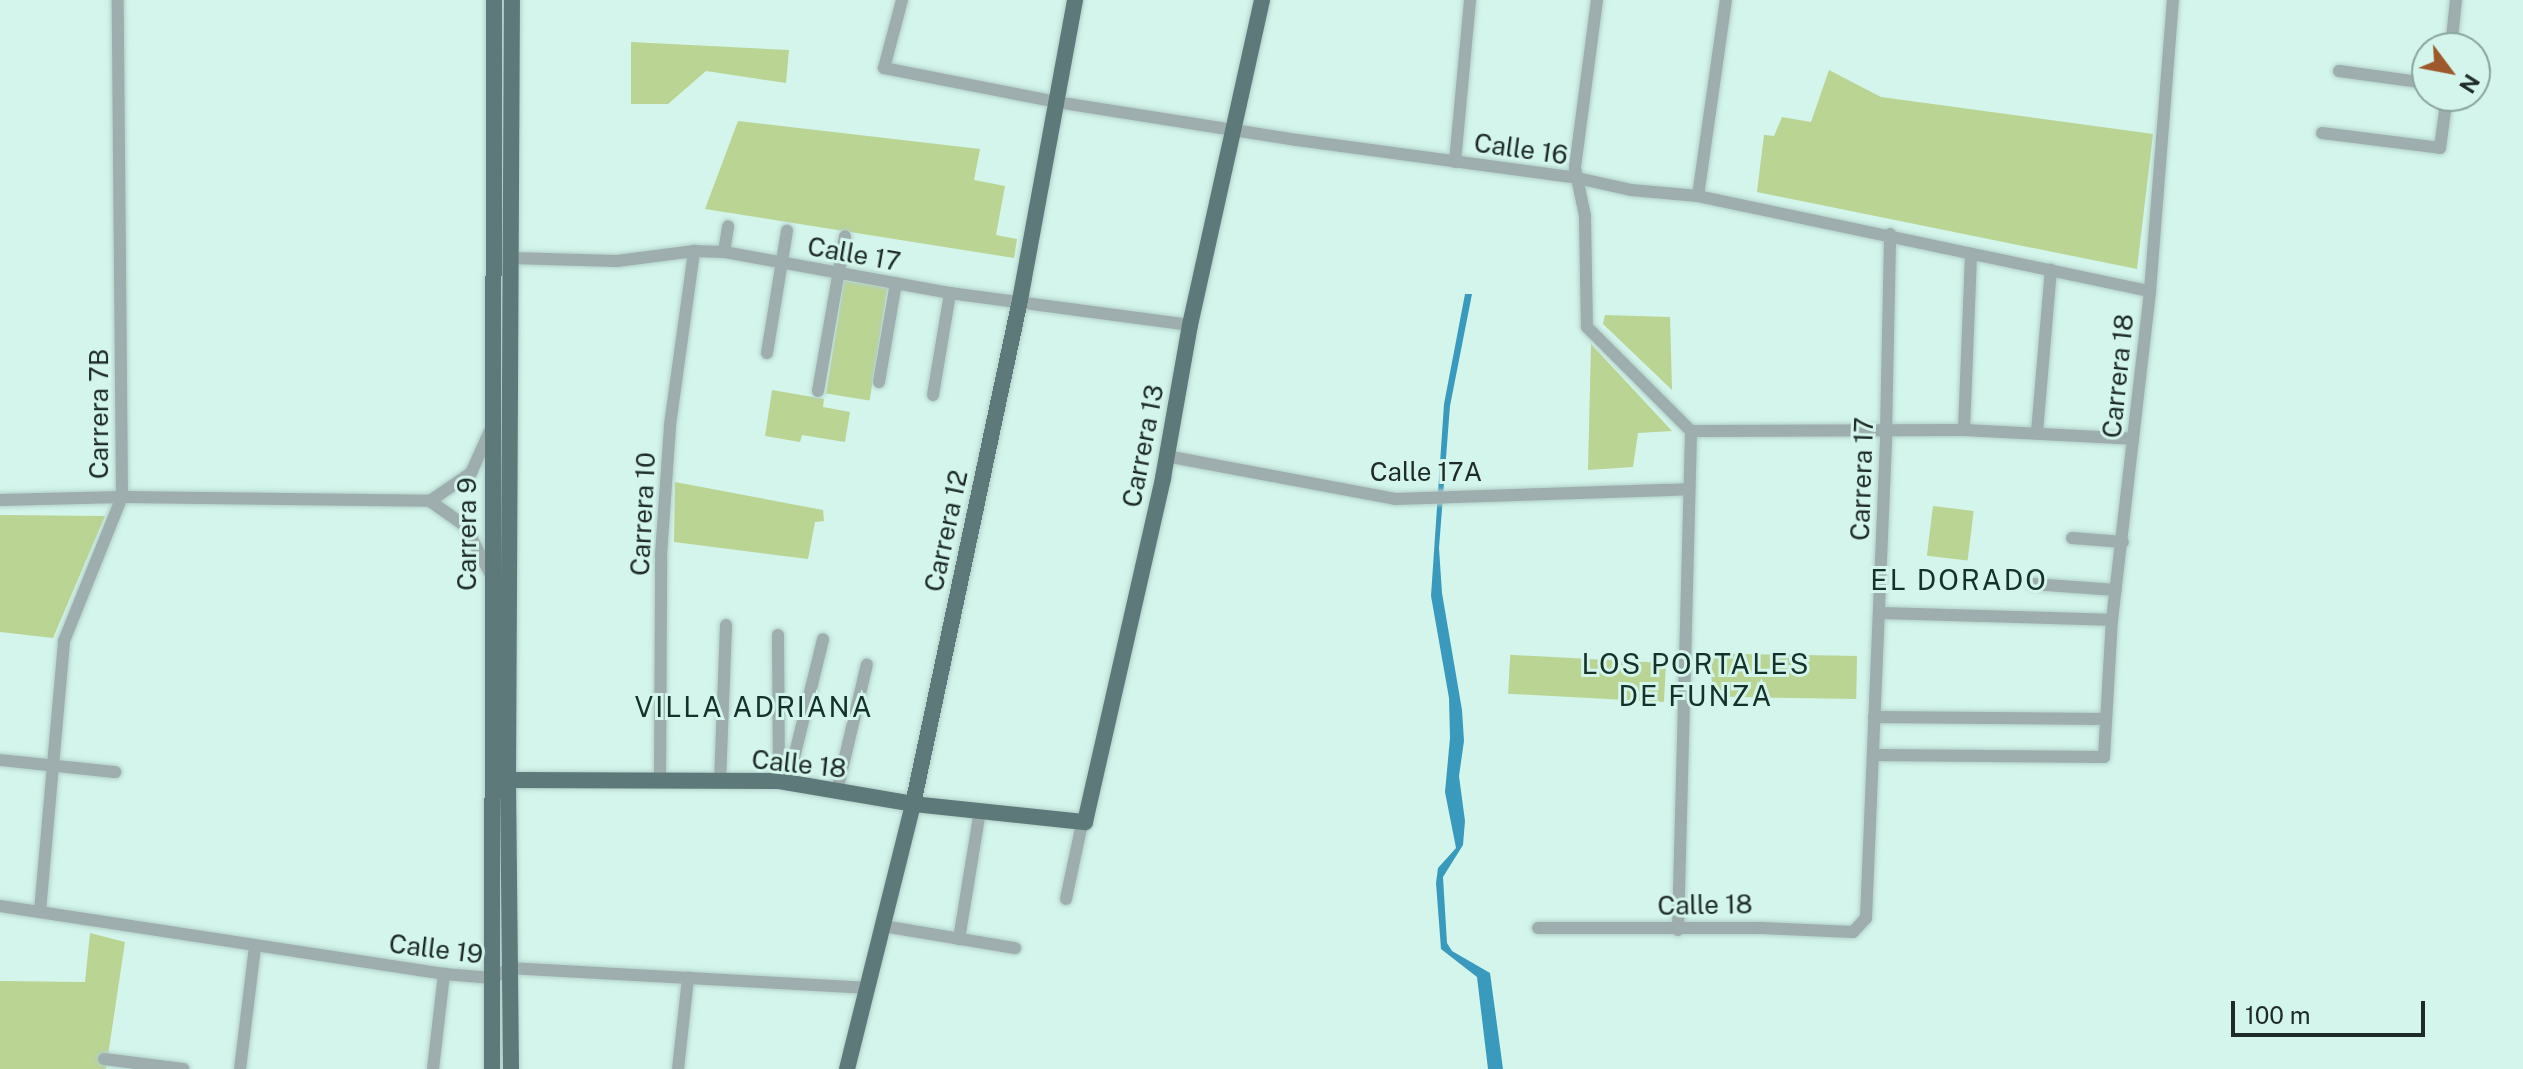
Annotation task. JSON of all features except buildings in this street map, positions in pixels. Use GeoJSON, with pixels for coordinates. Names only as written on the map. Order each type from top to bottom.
{"type":"FeatureCollection","features":[{"type":"Feature","properties":{"kind":"main road","name":"Carrera 9"},"geometry":{"type":"LineString","coordinates":[[492,1069],[494,0]]}},
{"type":"Feature","properties":{"kind":"main road","name":"Carrera 9"},"geometry":{"type":"LineString","coordinates":[[511,1069],[508,780],[512,0]]}},
{"type":"Feature","properties":{"kind":"main road","name":"Carrera 12"},"geometry":{"type":"LineString","coordinates":[[847,1069],[913,804],[1020,300],[1075,0]]}},
{"type":"Feature","properties":{"kind":"main road","name":"Carrera 13"},"geometry":{"type":"LineString","coordinates":[[1082,824],[1087,819],[1103,752],[1166,456],[1190,325],[1262,0]]}},
{"type":"Feature","properties":{"kind":"main road","name":"Calle 18"},"geometry":{"type":"LineString","coordinates":[[508,780],[783,782],[913,804],[1082,824]]}},
{"type":"Feature","properties":{"kind":"street","name":"Carrera 7B"},"geometry":{"type":"LineString","coordinates":[[40,911],[64,641],[122,497],[118,0]]}},
{"type":"Feature","properties":{"kind":"street","name":"Calle 16"},"geometry":{"type":"LineString","coordinates":[[902,0],[884,68],[1057,102],[1234,130],[1577,178],[1631,190],[1698,196],[2150,291]]}},
{"type":"Feature","properties":{"kind":"street"},"geometry":{"type":"LineString","coordinates":[[1455,162],[1470,0]]}},
{"type":"Feature","properties":{"kind":"street"},"geometry":{"type":"LineString","coordinates":[[1597,0],[1576,154],[1577,178],[1585,216],[1587,327],[1691,431],[1964,430],[2133,439]]}},
{"type":"Feature","properties":{"kind":"street"},"geometry":{"type":"LineString","coordinates":[[1698,196],[1726,0]]}},
{"type":"Feature","properties":{"kind":"street","name":"Carrera 18"},"geometry":{"type":"LineString","coordinates":[[1873,755],[2104,757],[2112,620],[2150,291],[2173,0]]}},
{"type":"Feature","properties":{"kind":"street"},"geometry":{"type":"LineString","coordinates":[[2453,32],[2456,0]]}},
{"type":"Feature","properties":{"kind":"street"},"geometry":{"type":"LineString","coordinates":[[2339,71],[2411,81]]}},
{"type":"Feature","properties":{"kind":"street"},"geometry":{"type":"LineString","coordinates":[[2322,133],[2440,148],[2445,112]]}},
{"type":"Feature","properties":{"kind":"street"},"geometry":{"type":"LineString","coordinates":[[724,252],[728,226]]}},
{"type":"Feature","properties":{"kind":"street"},"geometry":{"type":"LineString","coordinates":[[767,353],[787,231]]}},
{"type":"Feature","properties":{"kind":"street","name":"Carrera 17"},"geometry":{"type":"LineString","coordinates":[[1866,918],[1886,431],[1890,234]]}},
{"type":"Feature","properties":{"kind":"street"},"geometry":{"type":"LineString","coordinates":[[818,391],[845,236]]}},
{"type":"Feature","properties":{"kind":"street","name":"Calle 17"},"geometry":{"type":"LineString","coordinates":[[510,258],[617,261],[694,251],[724,252],[950,293],[1190,325]]}},
{"type":"Feature","properties":{"kind":"street","name":"Carrera 10"},"geometry":{"type":"LineString","coordinates":[[660,781],[663,525],[670,425],[694,251]]}},
{"type":"Feature","properties":{"kind":"street"},"geometry":{"type":"LineString","coordinates":[[1964,430],[1971,255]]}},
{"type":"Feature","properties":{"kind":"street"},"geometry":{"type":"LineString","coordinates":[[2037,432],[2051,270]]}},
{"type":"Feature","properties":{"kind":"street"},"geometry":{"type":"LineString","coordinates":[[879,382],[896,283]]}},
{"type":"Feature","properties":{"kind":"street"},"geometry":{"type":"LineString","coordinates":[[933,395],[950,293]]}},
{"type":"Feature","properties":{"kind":"street"},"geometry":{"type":"LineString","coordinates":[[430,501],[471,473],[491,428]]}},
{"type":"Feature","properties":{"kind":"street"},"geometry":{"type":"LineString","coordinates":[[1678,930],[1691,431]]}},
{"type":"Feature","properties":{"kind":"street","name":"Calle 17A"},"geometry":{"type":"LineString","coordinates":[[1166,456],[1377,498],[1689,489]]}},
{"type":"Feature","properties":{"kind":"street"},"geometry":{"type":"LineString","coordinates":[[0,500],[122,497],[430,501],[465,526],[491,574]]}},
{"type":"Feature","properties":{"kind":"street"},"geometry":{"type":"LineString","coordinates":[[2072,538],[2123,542]]}},
{"type":"Feature","properties":{"kind":"street"},"geometry":{"type":"LineString","coordinates":[[2033,584],[2116,590]]}},
{"type":"Feature","properties":{"kind":"street"},"geometry":{"type":"LineString","coordinates":[[1879,613],[2112,620]]}},
{"type":"Feature","properties":{"kind":"street"},"geometry":{"type":"LineString","coordinates":[[720,782],[726,625]]}},
{"type":"Feature","properties":{"kind":"street"},"geometry":{"type":"LineString","coordinates":[[778,635],[783,782]]}},
{"type":"Feature","properties":{"kind":"street"},"geometry":{"type":"LineString","coordinates":[[783,782],[823,639]]}},
{"type":"Feature","properties":{"kind":"street"},"geometry":{"type":"LineString","coordinates":[[837,791],[867,664]]}},
{"type":"Feature","properties":{"kind":"street"},"geometry":{"type":"LineString","coordinates":[[1874,717],[2106,719]]}},
{"type":"Feature","properties":{"kind":"street"},"geometry":{"type":"LineString","coordinates":[[0,760],[115,772]]}},
{"type":"Feature","properties":{"kind":"street"},"geometry":{"type":"LineString","coordinates":[[959,939],[980,811]]}},
{"type":"Feature","properties":{"kind":"street","name":"Carrera 13"},"geometry":{"type":"LineString","coordinates":[[1066,899],[1082,824]]}},
{"type":"Feature","properties":{"kind":"street","name":"Calle 19"},"geometry":{"type":"LineString","coordinates":[[0,906],[444,974],[493,978],[510,968],[867,988]]}},
{"type":"Feature","properties":{"kind":"street","name":"Calle 18"},"geometry":{"type":"LineString","coordinates":[[1538,928],[1761,928],[1853,932],[1866,918]]}},
{"type":"Feature","properties":{"kind":"street"},"geometry":{"type":"LineString","coordinates":[[883,926],[1015,948]]}},
{"type":"Feature","properties":{"kind":"street"},"geometry":{"type":"LineString","coordinates":[[240,1069],[255,947]]}},
{"type":"Feature","properties":{"kind":"street"},"geometry":{"type":"LineString","coordinates":[[433,1069],[444,974]]}},
{"type":"Feature","properties":{"kind":"street"},"geometry":{"type":"LineString","coordinates":[[678,1069],[688,978]]}},
{"type":"Feature","properties":{"kind":"street"},"geometry":{"type":"LineString","coordinates":[[104,1059],[183,1069]]}},
{"type":"Feature","properties":{"kind":"green space"},"geometry":{"type":"Polygon","coordinates":[[[631,42],[789,50],[786,83],[706,71],[668,104],[631,104],[631,42]]]}},
{"type":"Feature","properties":{"kind":"green space"},"geometry":{"type":"Polygon","coordinates":[[[1829,70],[1881,97],[2153,134],[2137,269],[1757,192],[1764,135],[1774,136],[1782,117],[1811,122],[1829,70]]]}},
{"type":"Feature","properties":{"kind":"green space"},"geometry":{"type":"Polygon","coordinates":[[[738,121],[980,149],[974,180],[1005,186],[996,235],[1017,239],[1014,258],[705,209],[738,121]]]}},
{"type":"Feature","properties":{"kind":"green space"},"geometry":{"type":"Polygon","coordinates":[[[844,281],[887,288],[870,400],[826,394],[844,281]]]}},
{"type":"Feature","properties":{"kind":"green space"},"geometry":{"type":"Polygon","coordinates":[[[1605,315],[1670,317],[1672,390],[1603,324],[1605,315]]]}},
{"type":"Feature","properties":{"kind":"green space"},"geometry":{"type":"Polygon","coordinates":[[[1591,344],[1672,431],[1638,433],[1633,467],[1588,470],[1591,344]]]}},
{"type":"Feature","properties":{"kind":"green space"},"geometry":{"type":"Polygon","coordinates":[[[772,390],[824,399],[823,407],[850,412],[845,442],[802,435],[800,442],[765,436],[772,390]]]}},
{"type":"Feature","properties":{"kind":"green space"},"geometry":{"type":"Polygon","coordinates":[[[675,482],[823,510],[824,521],[815,522],[808,559],[674,542],[675,482]]]}},
{"type":"Feature","properties":{"kind":"green space"},"geometry":{"type":"Polygon","coordinates":[[[1933,506],[1974,511],[1968,561],[1927,556],[1933,506]]]}},
{"type":"Feature","properties":{"kind":"green space"},"geometry":{"type":"Polygon","coordinates":[[[0,515],[105,516],[53,638],[0,632],[0,515]]]}},
{"type":"Feature","properties":{"kind":"green space"},"geometry":{"type":"Polygon","coordinates":[[[1712,653],[1857,656],[1856,699],[1711,696],[1712,653]]]}},
{"type":"Feature","properties":{"kind":"green space"},"geometry":{"type":"Polygon","coordinates":[[[1510,655],[1666,663],[1664,702],[1508,694],[1510,655]]]}},
{"type":"Feature","properties":{"kind":"green space"},"geometry":{"type":"Polygon","coordinates":[[[90,933],[125,942],[106,1069],[0,1069],[0,981],[85,982],[90,933]]]}},
{"type":"Feature","properties":{"kind":"water"},"geometry":{"type":"Polygon","coordinates":[[[1465,294],[1472,294],[1450,406],[1439,548],[1442,593],[1462,710],[1464,741],[1459,776],[1465,821],[1463,845],[1443,877],[1447,943],[1452,951],[1490,973],[1503,1069],[1488,1069],[1477,977],[1441,949],[1436,883],[1438,868],[1456,848],[1445,792],[1450,738],[1449,698],[1431,596],[1444,404],[1465,294]]]}},
{"type":"Feature","properties":{"kind":"district","name":"EL DORADO"},"geometry":{"type":"Point","coordinates":[1959,580]}},
{"type":"Feature","properties":{"kind":"district","name":"LOS PORTALES DE FUNZA"},"geometry":{"type":"Point","coordinates":[1696,680]}},
{"type":"Feature","properties":{"kind":"district","name":"VILLA ADRIANA"},"geometry":{"type":"Point","coordinates":[754,707]}}]}
